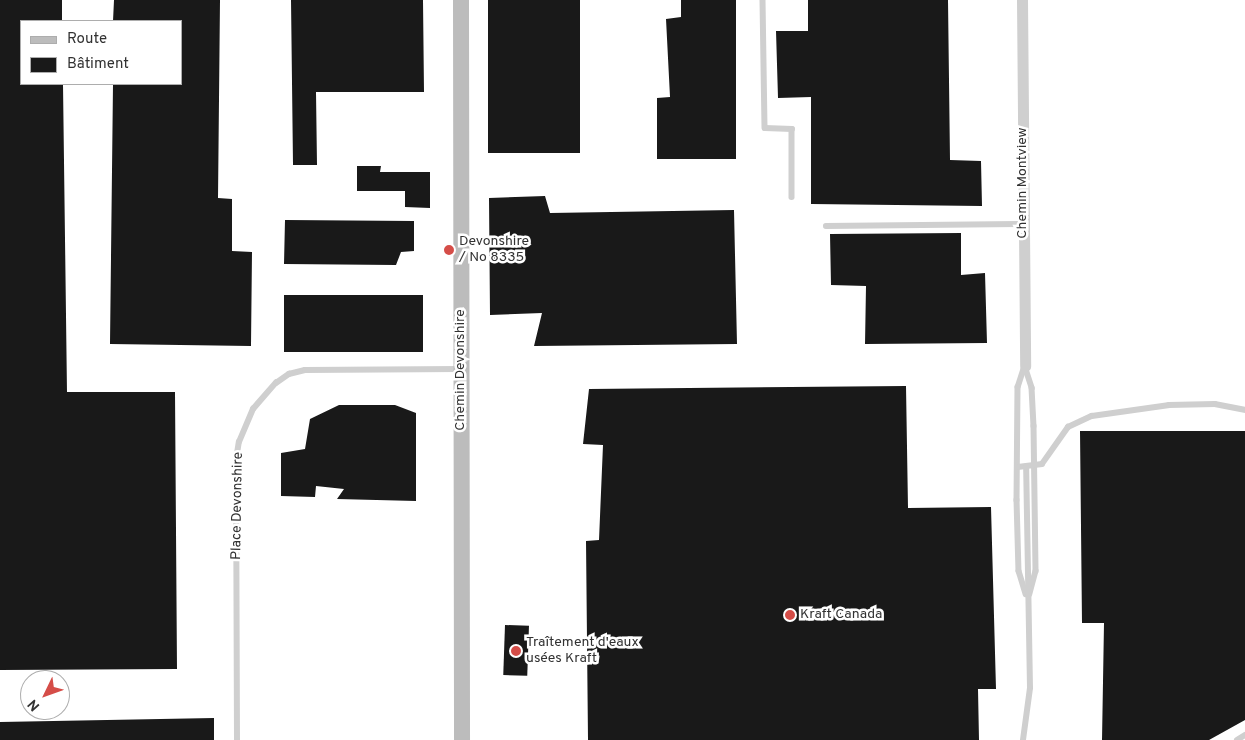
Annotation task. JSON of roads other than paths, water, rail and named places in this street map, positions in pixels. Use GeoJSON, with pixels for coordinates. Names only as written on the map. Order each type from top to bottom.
{"type":"FeatureCollection","features":[{"type":"Feature","properties":{"kind":"street","name":"Chemin Devonshire"},"geometry":{"type":"LineString","coordinates":[[461,0],[462,740]]}},
{"type":"Feature","properties":{"kind":"street","name":"Chemin Montview"},"geometry":{"type":"LineString","coordinates":[[1022,0],[1024,366]]}},
{"type":"Feature","properties":{"kind":"lane"},"geometry":{"type":"LineString","coordinates":[[763,0],[765,128],[792,129],[792,197]]}},
{"type":"Feature","properties":{"kind":"lane"},"geometry":{"type":"LineString","coordinates":[[826,226],[1024,224]]}},
{"type":"Feature","properties":{"kind":"lane"},"geometry":{"type":"LineString","coordinates":[[1024,366],[1032,388],[1036,572],[1028,603]]}},
{"type":"Feature","properties":{"kind":"lane"},"geometry":{"type":"LineString","coordinates":[[1024,366],[1018,387],[1019,571],[1028,603]]}},
{"type":"Feature","properties":{"kind":"lane","name":"Place Devonshire"},"geometry":{"type":"LineString","coordinates":[[237,740],[236,460],[239,442],[253,409],[276,383],[289,374],[305,370],[462,369]]}},
{"type":"Feature","properties":{"kind":"lane"},"geometry":{"type":"LineString","coordinates":[[1018,467],[1034,466],[1046,460],[1068,427],[1092,416],[1169,405],[1215,404],[1245,410]]}},
{"type":"Feature","properties":{"kind":"lane"},"geometry":{"type":"LineString","coordinates":[[1023,740],[1030,688],[1026,467]]}},
{"type":"Feature","properties":{"kind":"lane"},"geometry":{"type":"LineString","coordinates":[[1237,740],[1245,735]]}},
{"type":"Feature","properties":{"kind":"place","name":"Devonshire / No 8335"},"geometry":{"type":"Point","coordinates":[449,250]}},
{"type":"Feature","properties":{"kind":"place","name":"Kraft Canada"},"geometry":{"type":"Point","coordinates":[790,615]}},
{"type":"Feature","properties":{"kind":"place","name":"Traîtement d'eaux usées Kraft"},"geometry":{"type":"Point","coordinates":[516,651]}}]}
